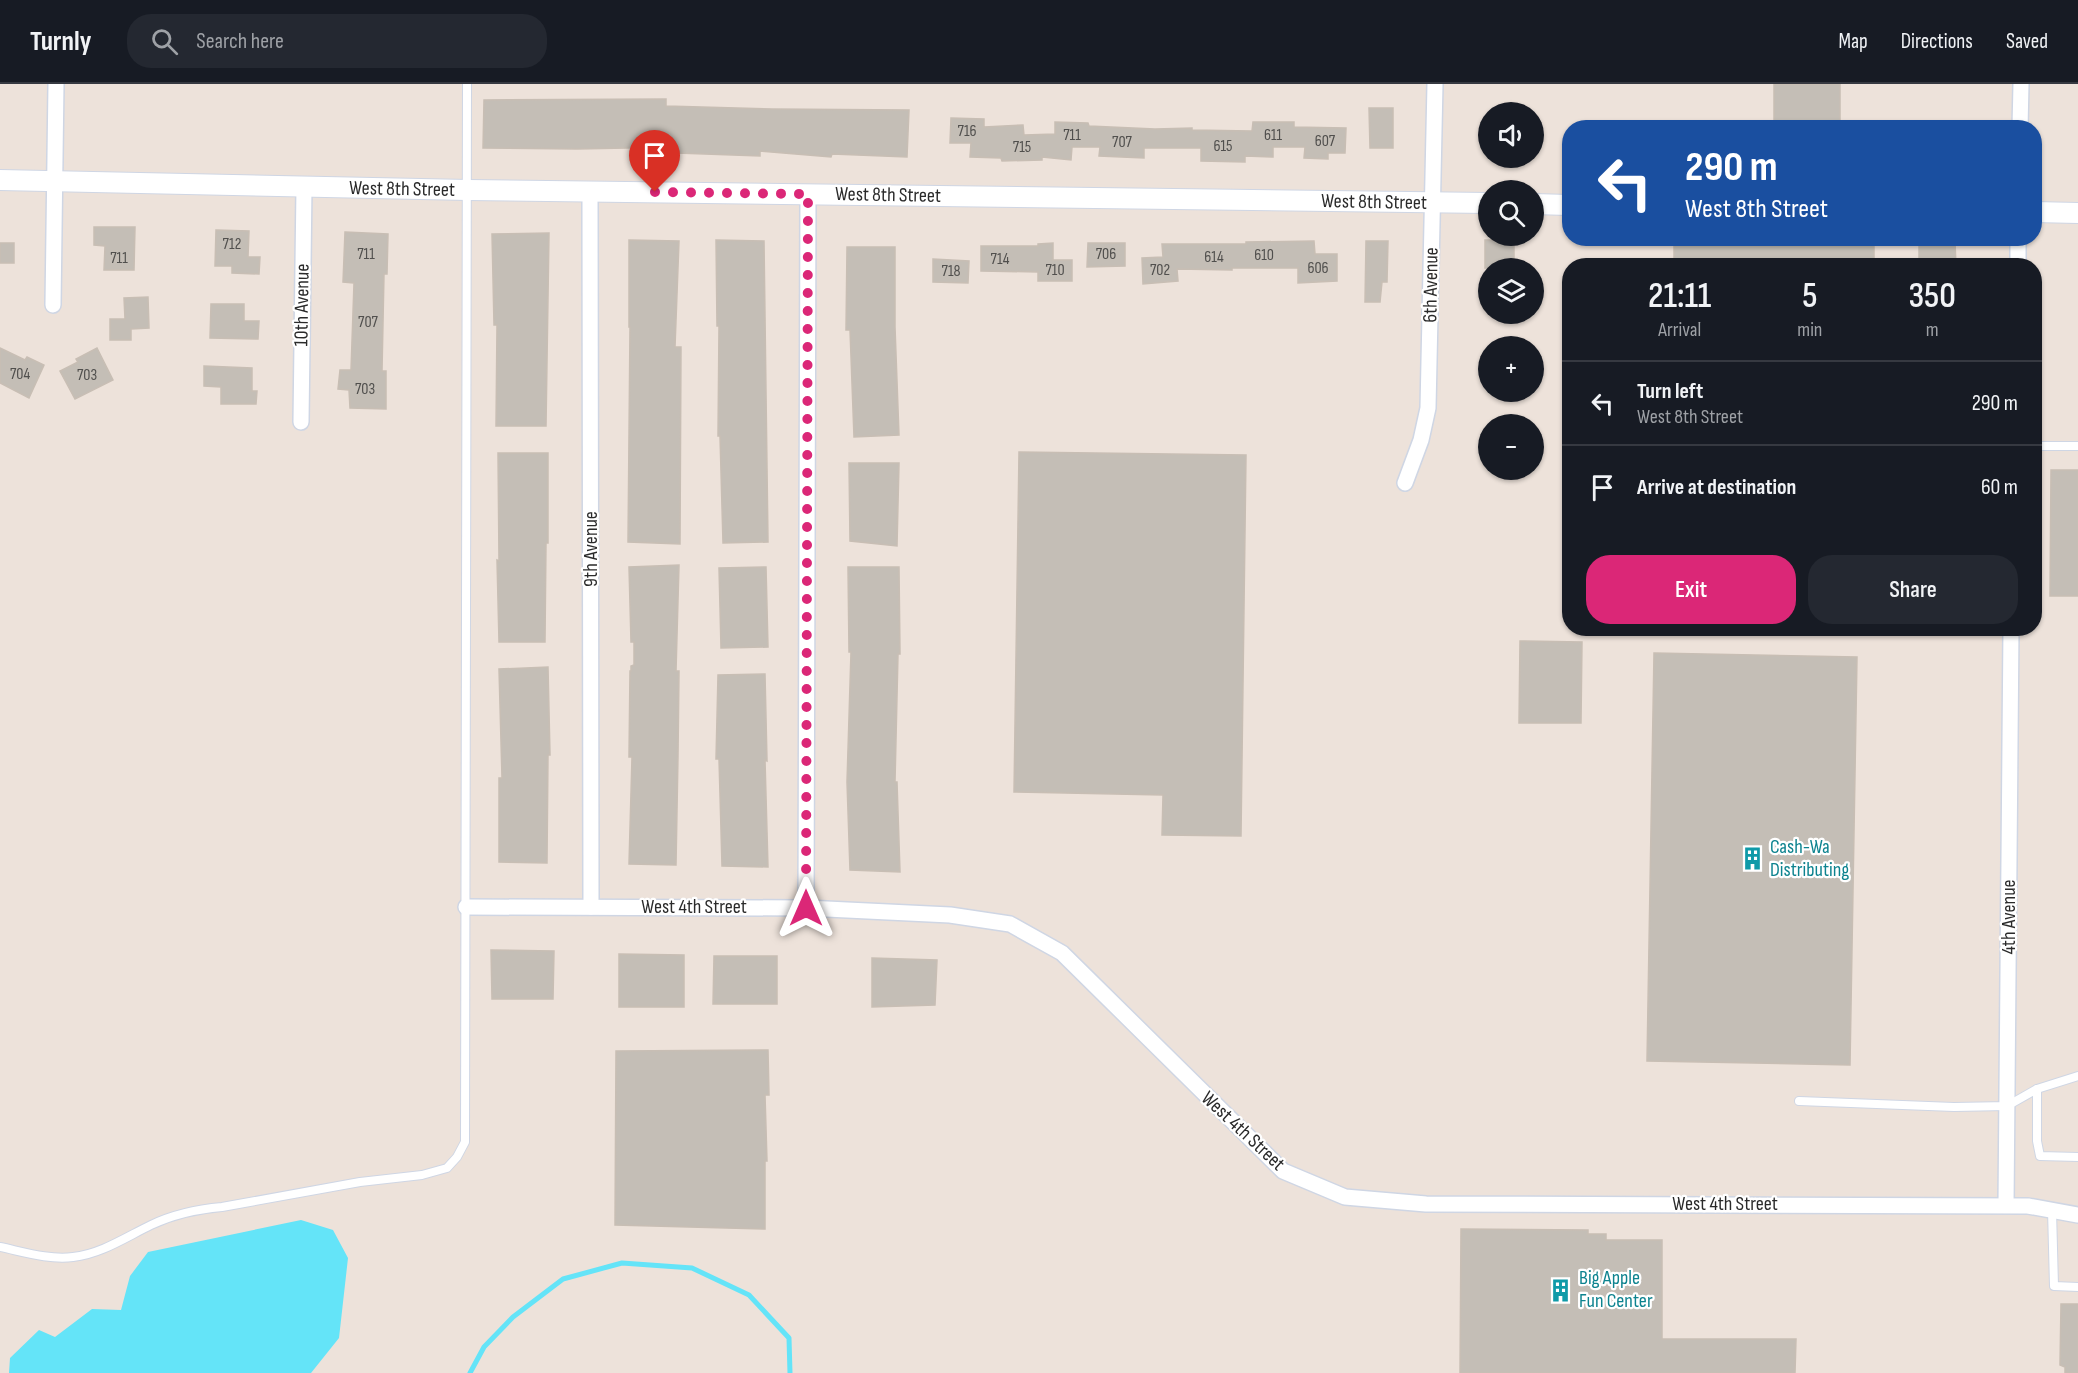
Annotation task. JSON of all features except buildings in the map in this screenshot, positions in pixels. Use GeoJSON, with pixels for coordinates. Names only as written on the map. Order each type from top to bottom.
{"type":"FeatureCollection","features":[{"type":"Feature","properties":{"kind":"street"},"geometry":{"type":"LineString","coordinates":[[53,305],[56,84]]}},
{"type":"Feature","properties":{"kind":"street","name":"6th Avenue"},"geometry":{"type":"LineString","coordinates":[[1405,483],[1421,441],[1428,408],[1435,84]]}},
{"type":"Feature","properties":{"kind":"street"},"geometry":{"type":"LineString","coordinates":[[2020,120],[2021,84]]}},
{"type":"Feature","properties":{"kind":"street","name":"West 8th Street"},"geometry":{"type":"LineString","coordinates":[[0,180],[468,190],[1478,203]]}},
{"type":"Feature","properties":{"kind":"street","name":"10th Avenue"},"geometry":{"type":"LineString","coordinates":[[301,422],[304,187]]}},
{"type":"Feature","properties":{"kind":"street","name":"9th Avenue"},"geometry":{"type":"LineString","coordinates":[[590,191],[591,907]]}},
{"type":"Feature","properties":{"kind":"street"},"geometry":{"type":"LineString","coordinates":[[806,908],[808,194]]}},
{"type":"Feature","properties":{"kind":"street"},"geometry":{"type":"LineString","coordinates":[[1544,204],[1562,205]]}},
{"type":"Feature","properties":{"kind":"street"},"geometry":{"type":"LineString","coordinates":[[2042,212],[2078,213]]}},
{"type":"Feature","properties":{"kind":"street","name":"4th Avenue"},"geometry":{"type":"LineString","coordinates":[[2006,1205],[2011,636]]}},
{"type":"Feature","properties":{"kind":"street","name":"West 4th Street"},"geometry":{"type":"LineString","coordinates":[[466,907],[806,908],[950,915],[1010,924],[1062,953],[1283,1171],[1345,1197],[1426,1204],[2006,1205],[2052,1209],[2078,1215]]}},
{"type":"Feature","properties":{"kind":"lane"},"geometry":{"type":"LineString","coordinates":[[0,1247],[54,1258],[76,1257],[112,1245],[153,1224],[204,1209],[222,1208],[360,1182],[422,1175],[447,1168],[457,1157],[465,1142],[467,84]]}},
{"type":"Feature","properties":{"kind":"lane"},"geometry":{"type":"LineString","coordinates":[[2042,446],[2078,447]]}},
{"type":"Feature","properties":{"kind":"lane"},"geometry":{"type":"LineString","coordinates":[[1799,1101],[1954,1107],[2007,1106],[2037,1089],[2078,1076]]}},
{"type":"Feature","properties":{"kind":"lane"},"geometry":{"type":"LineString","coordinates":[[2037,1089],[2037,1141],[2040,1156],[2078,1157]]}},
{"type":"Feature","properties":{"kind":"lane"},"geometry":{"type":"LineString","coordinates":[[2052,1209],[2054,1286],[2078,1287]]}},
{"type":"Feature","properties":{"kind":"water"},"geometry":{"type":"Polygon","coordinates":[[[301,1220],[333,1230],[348,1258],[339,1338],[311,1373],[9,1373],[10,1358],[39,1330],[55,1337],[92,1309],[121,1310],[130,1276],[148,1252],[301,1220]]]}},
{"type":"Feature","properties":{"kind":"waterway"},"geometry":{"type":"LineString","coordinates":[[470,1373],[484,1347],[513,1317],[563,1279],[622,1263],[692,1268],[749,1295],[789,1338],[790,1373]]}},
{"type":"Feature","properties":{"kind":"place","name":"Cash-Wa Distributing"},"geometry":{"type":"Point","coordinates":[1752,859]}},
{"type":"Feature","properties":{"kind":"place","name":"Big Apple Fun Center"},"geometry":{"type":"Point","coordinates":[1561,1290]}},
{"type":"Feature","properties":{"kind":"route"},"geometry":{"type":"LineString","coordinates":[[655,192],[808,194],[806,908]]}}]}
